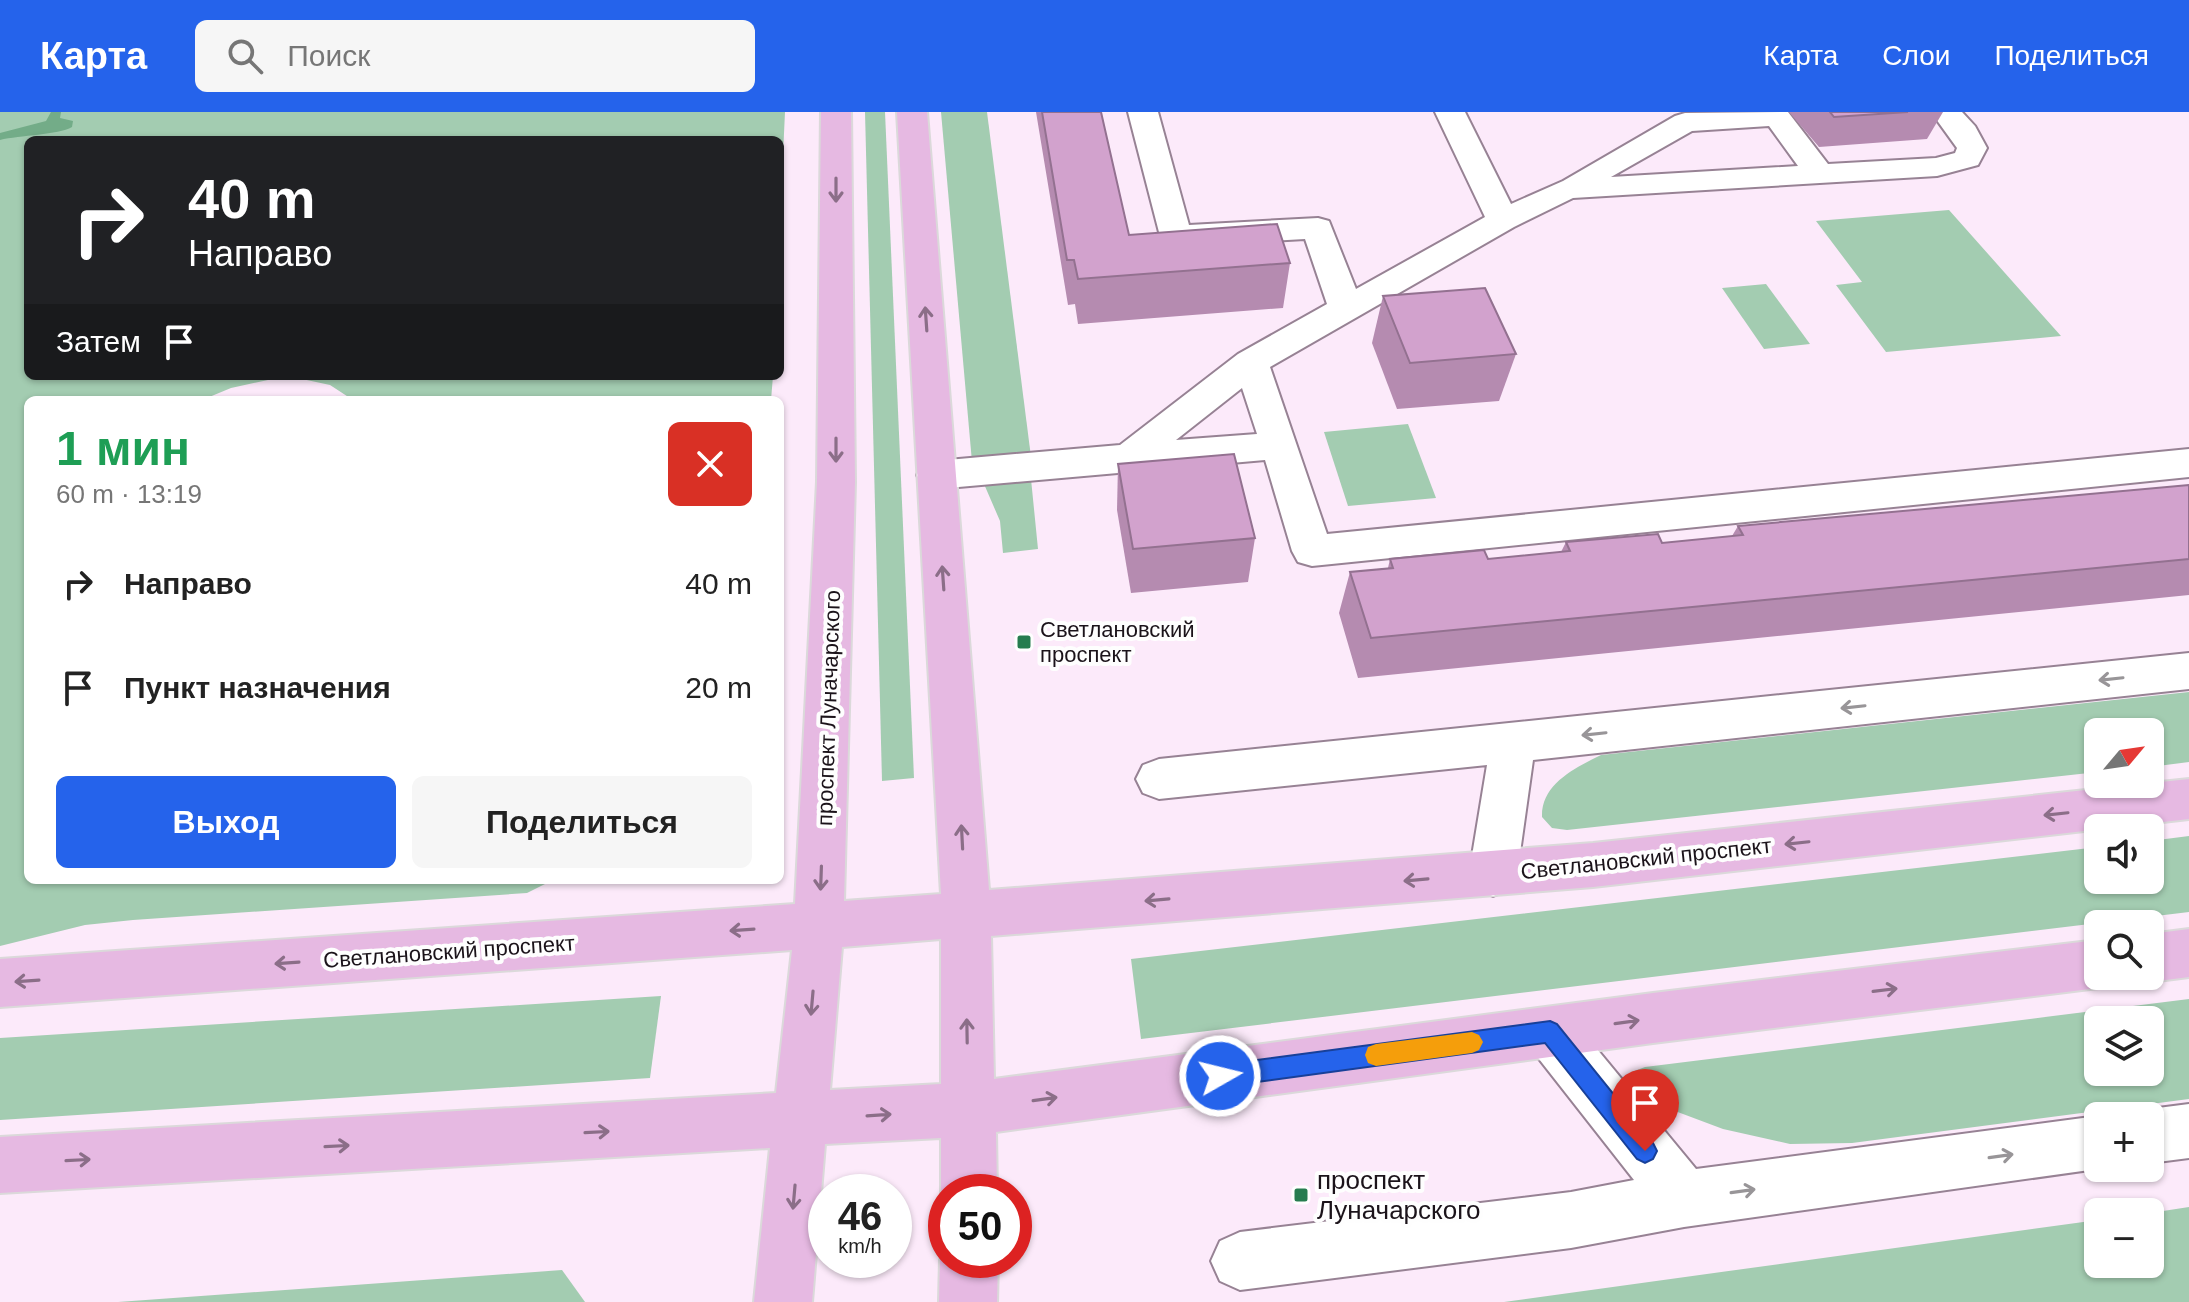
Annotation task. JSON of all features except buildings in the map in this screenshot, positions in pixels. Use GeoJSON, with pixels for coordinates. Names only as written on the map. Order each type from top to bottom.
{"type":"FeatureCollection","features":[{"type":"Feature","properties":{"kind":"main road","name":"проспект Луначарского"},"geometry":{"type":"LineString","coordinates":[[783,1302],[819,925],[836,482],[836,112]]}},
{"type":"Feature","properties":{"kind":"main road"},"geometry":{"type":"LineString","coordinates":[[912,112],[966,915],[969,1174]]}},
{"type":"Feature","properties":{"kind":"main road","name":"Светлановский проспект"},"geometry":{"type":"LineString","coordinates":[[0,983],[966,915],[1493,874],[2189,799]]}},
{"type":"Feature","properties":{"kind":"main road"},"geometry":{"type":"LineString","coordinates":[[2164,956],[2189,953]]}},
{"type":"Feature","properties":{"kind":"main road"},"geometry":{"type":"LineString","coordinates":[[0,1165],[968,1109],[2084,966]]}},
{"type":"Feature","properties":{"kind":"main road"},"geometry":{"type":"LineString","coordinates":[[968,1302],[969,1278]]}},
{"type":"Feature","properties":{"kind":"street"},"geometry":{"type":"LineString","coordinates":[[1143,112],[1176,236],[1318,228],[1346,310]]}},
{"type":"Feature","properties":{"kind":"street"},"geometry":{"type":"LineString","coordinates":[[1450,112],[1503,220]]}},
{"type":"Feature","properties":{"kind":"street"},"geometry":{"type":"LineString","coordinates":[[1567,189],[1937,167],[1967,159],[1972,148],[1964,132],[1946,112]]}},
{"type":"Feature","properties":{"kind":"street"},"geometry":{"type":"LineString","coordinates":[[1129,458],[1251,362],[1685,122],[1777,117],[1820,174]]}},
{"type":"Feature","properties":{"kind":"street"},"geometry":{"type":"LineString","coordinates":[[1251,362],[1312,551],[2189,463]]}},
{"type":"Feature","properties":{"kind":"street"},"geometry":{"type":"LineString","coordinates":[[936,475],[1279,445]]}},
{"type":"Feature","properties":{"kind":"street"},"geometry":{"type":"LineString","coordinates":[[1159,779],[2189,671]]}},
{"type":"Feature","properties":{"kind":"street"},"geometry":{"type":"LineString","coordinates":[[1493,874],[1513,743]]}},
{"type":"Feature","properties":{"kind":"street"},"geometry":{"type":"LineString","coordinates":[[1550,1032],[1684,1199]]}},
{"type":"Feature","properties":{"kind":"street"},"geometry":{"type":"LineString","coordinates":[[2164,1134],[2189,1131]]}},
{"type":"Feature","properties":{"kind":"street"},"geometry":{"type":"LineString","coordinates":[[1240,1261],[1571,1220],[1684,1199],[2084,1145]]}},
{"type":"Feature","properties":{"kind":"shaded area"},"geometry":{"type":"Polygon","coordinates":[[[0,112],[785,112],[784,136],[24,136],[24,380],[268,380],[231,388],[212,396],[24,396],[24,884],[545,884],[527,893],[85,925],[0,946],[0,112]]]}},
{"type":"Feature","properties":{"kind":"shaded area"},"geometry":{"type":"Polygon","coordinates":[[[51,112],[61,112],[60,118],[73,121],[72,127],[58,132],[0,140],[0,133],[46,121],[51,112]]]}},
{"type":"Feature","properties":{"kind":"shaded area"},"geometry":{"type":"Polygon","coordinates":[[[865,112],[885,112],[914,778],[882,781],[865,112]]]}},
{"type":"Feature","properties":{"kind":"shaded area"},"geometry":{"type":"Polygon","coordinates":[[[941,112],[987,112],[1031,457],[972,462],[941,112]]]}},
{"type":"Feature","properties":{"kind":"shaded area"},"geometry":{"type":"Polygon","coordinates":[[[1949,210],[2061,336],[1886,352],[1836,285],[1862,282],[1816,221],[1949,210]]]}},
{"type":"Feature","properties":{"kind":"shaded area"},"geometry":{"type":"Polygon","coordinates":[[[1766,284],[1810,344],[1764,349],[1722,288],[1766,284]]]}},
{"type":"Feature","properties":{"kind":"shaded area"},"geometry":{"type":"Polygon","coordinates":[[[307,380],[773,380],[771,396],[347,396],[330,385],[307,380]]]}},
{"type":"Feature","properties":{"kind":"shaded area"},"geometry":{"type":"Polygon","coordinates":[[[1408,424],[1436,498],[1348,506],[1324,432],[1408,424]]]}},
{"type":"Feature","properties":{"kind":"shaded area"},"geometry":{"type":"Polygon","coordinates":[[[1031,479],[1038,549],[1003,553],[1000,521],[984,484],[1031,479]]]}},
{"type":"Feature","properties":{"kind":"shaded area"},"geometry":{"type":"Polygon","coordinates":[[[2189,692],[2189,762],[2164,765],[2164,718],[2084,718],[2084,774],[1567,830],[1552,828],[1542,817],[1543,805],[1553,786],[1601,755],[2189,692]]]}},
{"type":"Feature","properties":{"kind":"shaded area"},"geometry":{"type":"Polygon","coordinates":[[[2189,836],[2189,912],[2164,915],[2164,910],[2084,910],[2084,925],[1141,1039],[1131,959],[2084,849],[2084,894],[2164,894],[2164,839],[2189,836]]]}},
{"type":"Feature","properties":{"kind":"shaded area"},"geometry":{"type":"Polygon","coordinates":[[[661,996],[650,1078],[0,1120],[0,1038],[661,996]]]}},
{"type":"Feature","properties":{"kind":"shaded area"},"geometry":{"type":"Polygon","coordinates":[[[2189,999],[2189,1099],[2164,1102],[2084,1102],[2084,1113],[1852,1143],[1790,1144],[1723,1129],[1651,1102],[1635,1090],[1629,1080],[1632,1072],[1645,1067],[2084,1012],[2084,1086],[2164,1086],[2164,1006],[2133,1006],[2189,999]]]}},
{"type":"Feature","properties":{"kind":"shaded area"},"geometry":{"type":"Polygon","coordinates":[[[2189,1207],[2189,1302],[1504,1302],[2084,1222],[2084,1278],[2164,1278],[2164,1211],[2189,1207]]]}},
{"type":"Feature","properties":{"kind":"shaded area"},"geometry":{"type":"Polygon","coordinates":[[[562,1270],[585,1302],[118,1302],[562,1270]]]}},
{"type":"Feature","properties":{"kind":"slow traffic"},"geometry":{"type":"LineString","coordinates":[[1376,1055],[1472,1042]]}},
{"type":"Feature","properties":{"kind":"place","name":"Светлановский проспект"},"geometry":{"type":"Point","coordinates":[1024,642]}},
{"type":"Feature","properties":{"kind":"place","name":"проспект Луначарского"},"geometry":{"type":"Point","coordinates":[1301,1195]}},
{"type":"Feature","properties":{"kind":"route"},"geometry":{"type":"LineString","coordinates":[[1220,1076],[1550,1032],[1645,1151]]}}]}
